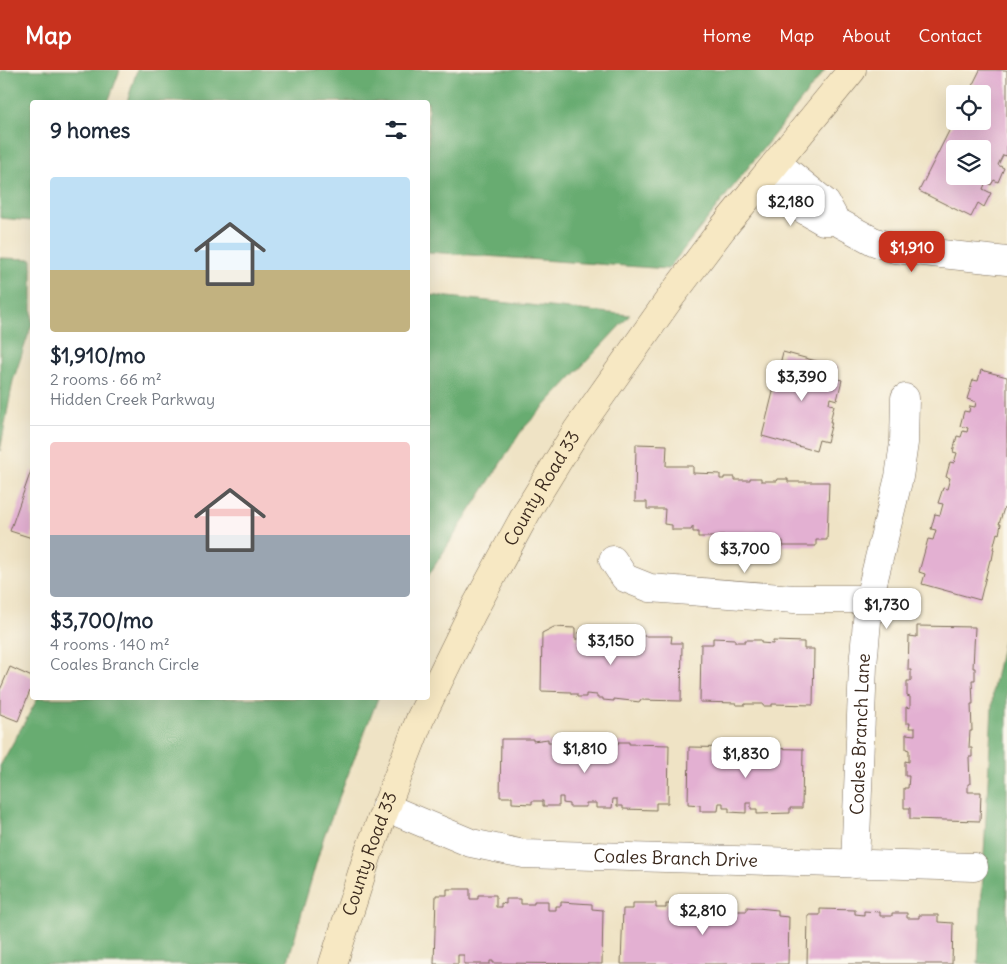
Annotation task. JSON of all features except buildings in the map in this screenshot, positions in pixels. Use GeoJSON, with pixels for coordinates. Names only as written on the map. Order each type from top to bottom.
{"type":"FeatureCollection","features":[{"type":"Feature","properties":{"kind":"street","name":"County Road 33"},"geometry":{"type":"LineString","coordinates":[[430,699],[472,613],[529,508],[577,430],[700,258],[852,70]]}},
{"type":"Feature","properties":{"kind":"street"},"geometry":{"type":"LineString","coordinates":[[777,163],[826,204],[836,221]]}},
{"type":"Feature","properties":{"kind":"street"},"geometry":{"type":"LineString","coordinates":[[758,186],[788,200],[822,221],[836,221],[895,249],[1007,261]]}},
{"type":"Feature","properties":{"kind":"street","name":"Coales Branch Lane"},"geometry":{"type":"LineString","coordinates":[[855,864],[863,666],[869,599],[899,476],[904,443],[905,398]]}},
{"type":"Feature","properties":{"kind":"street"},"geometry":{"type":"LineString","coordinates":[[613,560],[625,578],[650,588],[794,599],[869,599]]}},
{"type":"Feature","properties":{"kind":"street","name":"County Road 33"},"geometry":{"type":"LineString","coordinates":[[333,964],[385,807],[429,700]]}},
{"type":"Feature","properties":{"kind":"street","name":"Coales Branch Drive"},"geometry":{"type":"LineString","coordinates":[[385,807],[471,843],[524,854],[974,867]]}},
{"type":"Feature","properties":{"kind":"green space"},"geometry":{"type":"Polygon","coordinates":[[[3,70],[120,70],[109,100],[30,100],[30,221],[0,218],[0,73],[3,70]]]}},
{"type":"Feature","properties":{"kind":"green space"},"geometry":{"type":"Polygon","coordinates":[[[137,70],[825,70],[668,269],[430,252],[430,100],[128,100],[137,70]]]}},
{"type":"Feature","properties":{"kind":"green space"},"geometry":{"type":"Polygon","coordinates":[[[0,258],[30,259],[30,330],[13,381],[0,451],[0,258]]]}},
{"type":"Feature","properties":{"kind":"green space"},"geometry":{"type":"Polygon","coordinates":[[[430,295],[630,315],[522,430],[430,573],[430,295]]]}},
{"type":"Feature","properties":{"kind":"green space"},"geometry":{"type":"Polygon","coordinates":[[[1007,622],[1007,964],[978,964],[993,689],[1007,622]]]}},
{"type":"Feature","properties":{"kind":"green space"},"geometry":{"type":"Polygon","coordinates":[[[37,700],[377,700],[324,836],[287,964],[0,964],[0,766],[37,700]]]}}]}
